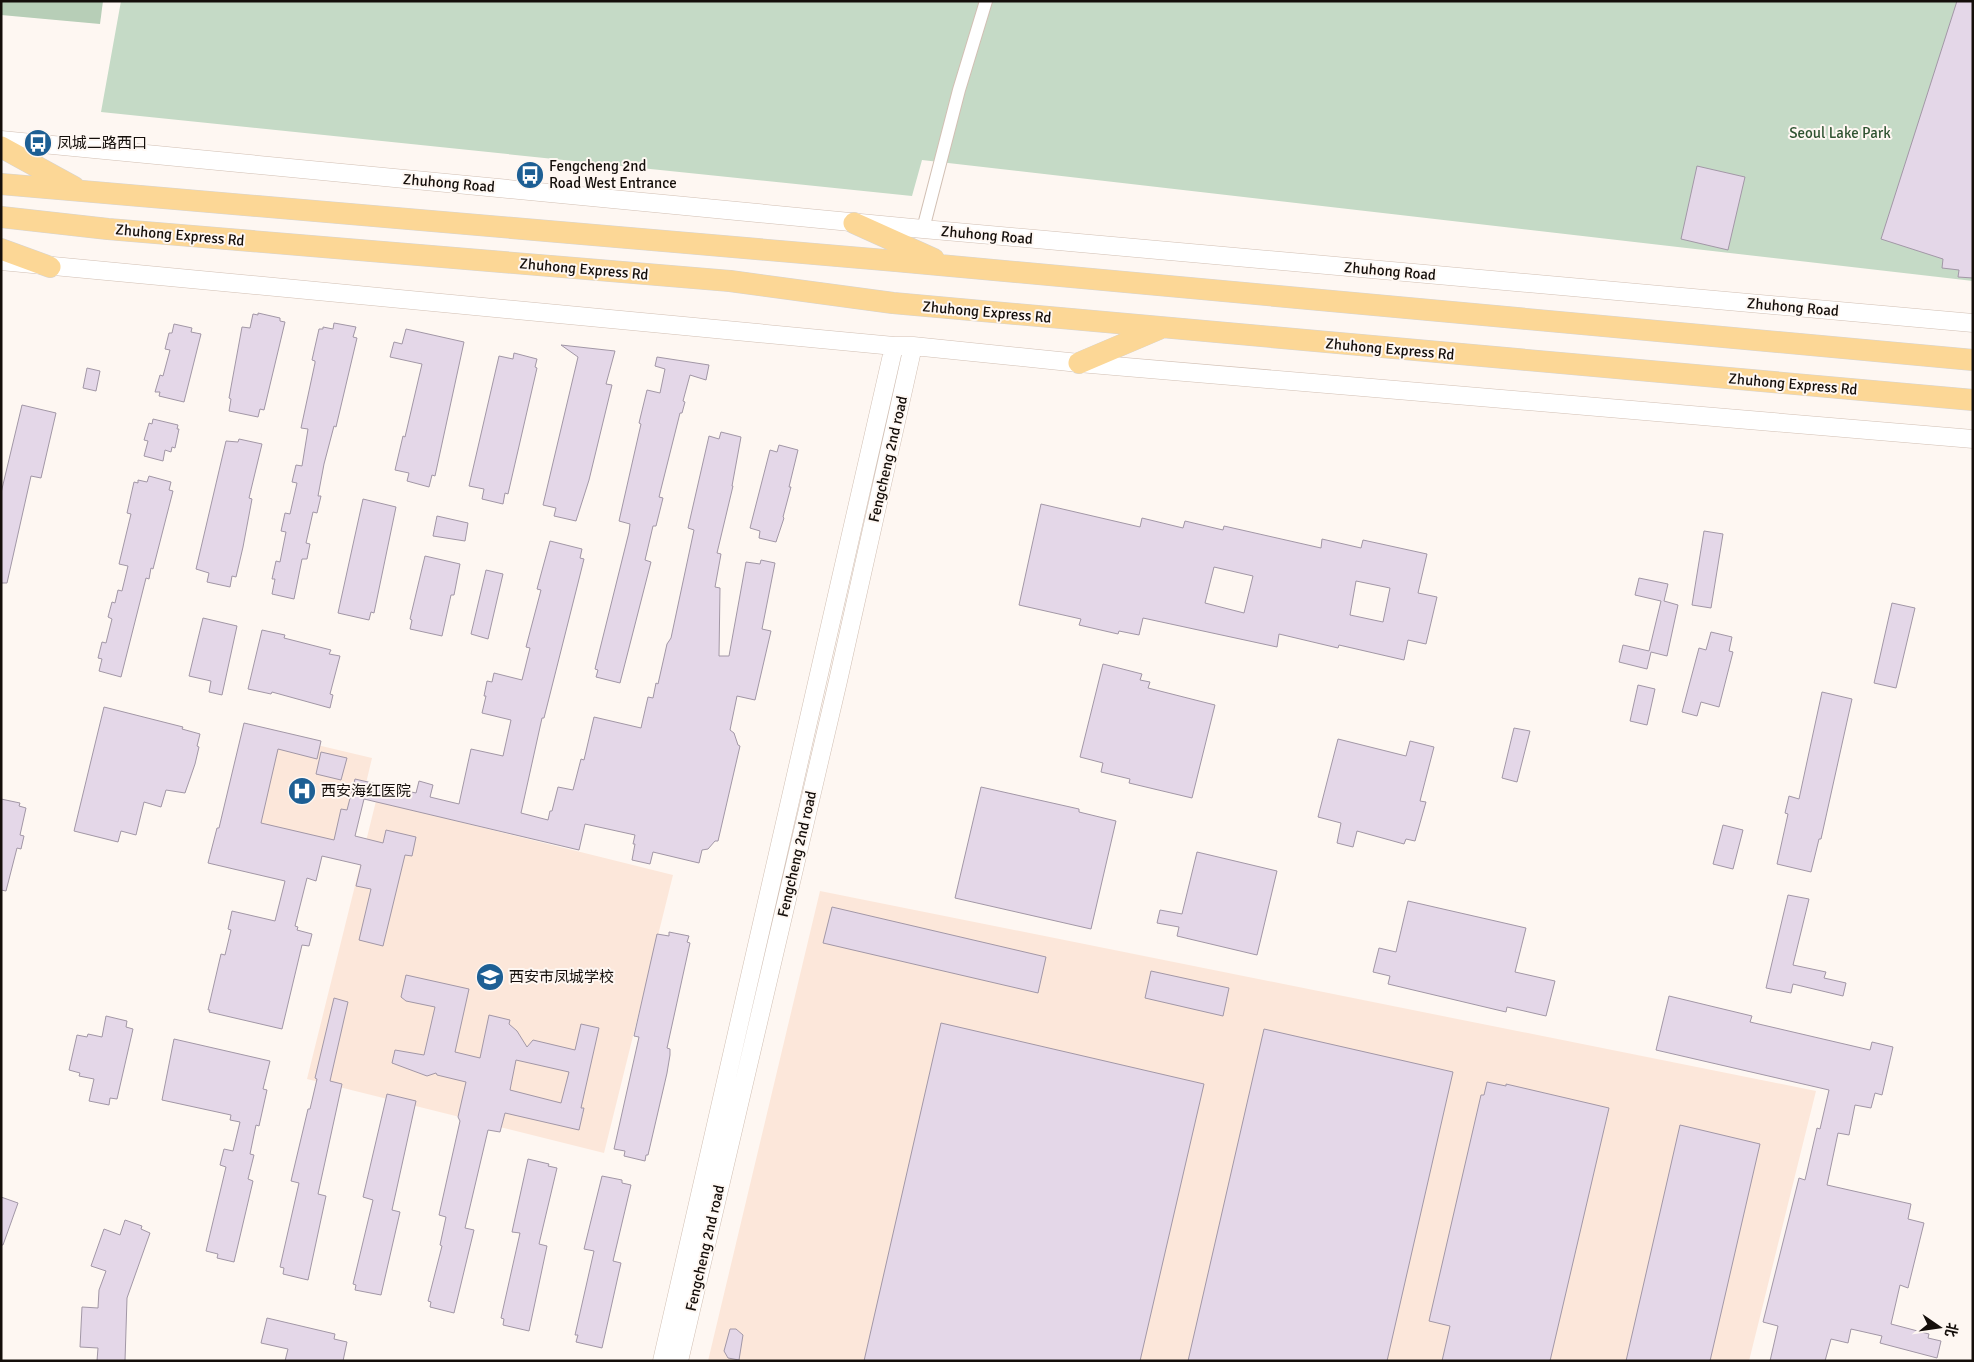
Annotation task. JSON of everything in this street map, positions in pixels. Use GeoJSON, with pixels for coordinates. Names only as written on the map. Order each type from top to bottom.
{"type":"FeatureCollection","features":[{"type":"Feature","properties":{"kind":"highway"},"geometry":{"type":"LineString","coordinates":[[1,147],[83,192]]}},
{"type":"Feature","properties":{"kind":"highway"},"geometry":{"type":"LineString","coordinates":[[1,184],[950,266],[1973,360]]}},
{"type":"Feature","properties":{"kind":"highway","name":"Zhuhong Express Rd"},"geometry":{"type":"LineString","coordinates":[[1,218],[108,229],[730,281],[893,303],[1973,400]]}},
{"type":"Feature","properties":{"kind":"highway"},"geometry":{"type":"LineString","coordinates":[[854,223],[950,266]]}},
{"type":"Feature","properties":{"kind":"highway"},"geometry":{"type":"LineString","coordinates":[[1,249],[50,267]]}},
{"type":"Feature","properties":{"kind":"highway"},"geometry":{"type":"LineString","coordinates":[[1079,363],[1162,328]]}},
{"type":"Feature","properties":{"kind":"main road","name":"Zhuhong Road"},"geometry":{"type":"LineString","coordinates":[[1,140],[854,223],[1973,323]]}},
{"type":"Feature","properties":{"kind":"main road"},"geometry":{"type":"LineString","coordinates":[[1,261],[1079,363],[1973,439]]}},
{"type":"Feature","properties":{"kind":"main road"},"geometry":{"type":"LineString","coordinates":[[662,1361],[894,346]]}},
{"type":"Feature","properties":{"kind":"main road","name":"Fengcheng 2nd road"},"geometry":{"type":"LineString","coordinates":[[679,1361],[838,681],[913,346]]}},
{"type":"Feature","properties":{"kind":"street"},"geometry":{"type":"LineString","coordinates":[[922,229],[959,90],[986,1]]}},
{"type":"Feature","properties":{"kind":"shaded area","name":"西安海红医院"},"geometry":{"type":"Polygon","coordinates":[[[254,730],[372,758],[350,851],[231,824],[254,730]]]}},
{"type":"Feature","properties":{"kind":"shaded area","name":"西安市凤城学校"},"geometry":{"type":"Polygon","coordinates":[[[376,801],[673,875],[604,1153],[307,1079],[376,801]]]}},
{"type":"Feature","properties":{"kind":"shaded area"},"geometry":{"type":"Polygon","coordinates":[[[820,891],[1816,1091],[1749,1361],[708,1361],[820,891]]]}},
{"type":"Feature","properties":{"kind":"green space"},"geometry":{"type":"Polygon","coordinates":[[[1,1],[103,1],[100,24],[1,15],[1,1]]]}},
{"type":"Feature","properties":{"kind":"green space","name":"Seoul Lake Park"},"geometry":{"type":"Polygon","coordinates":[[[121,1],[1973,1],[1973,281],[922,160],[912,196],[101,112],[121,1]]]}},
{"type":"Feature","properties":{"kind":"building"},"geometry":{"type":"Polygon","coordinates":[[[1957,1],[1973,1],[1973,278],[1958,277],[1959,270],[1942,268],[1943,259],[1881,239],[1957,1]]]}},
{"type":"Feature","properties":{"kind":"building"},"geometry":{"type":"Polygon","coordinates":[[[1697,166],[1745,177],[1728,250],[1681,239],[1697,166]]]}},
{"type":"Feature","properties":{"kind":"building"},"geometry":{"type":"Polygon","coordinates":[[[258,313],[280,318],[280,321],[285,322],[264,410],[260,409],[258,417],[229,411],[231,399],[229,398],[242,327],[250,328],[253,314],[258,315],[258,313]]]}},
{"type":"Feature","properties":{"kind":"building"},"geometry":{"type":"Polygon","coordinates":[[[334,323],[356,327],[353,337],[357,338],[336,427],[334,426],[324,464],[318,496],[321,496],[317,513],[313,512],[306,543],[310,544],[307,559],[302,559],[294,599],[272,594],[275,579],[272,579],[276,561],[280,562],[286,532],[281,531],[285,513],[290,514],[297,483],[292,482],[296,465],[302,466],[308,429],[301,428],[315,363],[312,360],[319,329],[323,329],[323,327],[333,329],[334,323]]]}},
{"type":"Feature","properties":{"kind":"building"},"geometry":{"type":"Polygon","coordinates":[[[174,324],[192,328],[191,332],[201,334],[184,402],[159,396],[160,392],[155,392],[160,375],[163,376],[170,350],[165,349],[169,333],[172,333],[174,324]]]}},
{"type":"Feature","properties":{"kind":"building"},"geometry":{"type":"Polygon","coordinates":[[[406,329],[464,342],[435,476],[432,475],[429,487],[407,481],[409,473],[395,470],[403,436],[405,437],[422,364],[390,357],[394,342],[402,344],[406,329]]]}},
{"type":"Feature","properties":{"kind":"building"},"geometry":{"type":"Polygon","coordinates":[[[561,345],[615,351],[606,384],[612,385],[589,480],[576,521],[554,516],[556,508],[543,505],[578,357],[561,345]]]}},
{"type":"Feature","properties":{"kind":"building"},"geometry":{"type":"Polygon","coordinates":[[[514,353],[537,359],[535,367],[537,368],[508,494],[505,493],[503,504],[482,499],[484,489],[469,486],[499,356],[513,359],[514,353]]]}},
{"type":"Feature","properties":{"kind":"building"},"geometry":{"type":"Polygon","coordinates":[[[657,357],[709,365],[706,380],[690,375],[683,401],[685,402],[682,413],[680,413],[659,497],[663,498],[656,526],[653,526],[645,560],[651,562],[620,683],[596,677],[598,670],[595,669],[629,532],[630,524],[619,521],[641,424],[639,423],[647,390],[660,393],[665,369],[655,366],[657,357]]]}},
{"type":"Feature","properties":{"kind":"building"},"geometry":{"type":"Polygon","coordinates":[[[87,368],[100,371],[96,391],[83,388],[87,368]]]}},
{"type":"Feature","properties":{"kind":"building"},"geometry":{"type":"Polygon","coordinates":[[[22,405],[56,413],[41,478],[31,476],[7,583],[1,583],[1,493],[22,405]]]}},
{"type":"Feature","properties":{"kind":"building"},"geometry":{"type":"Polygon","coordinates":[[[153,419],[178,425],[177,429],[179,429],[175,448],[172,447],[171,452],[165,450],[163,461],[144,456],[148,441],[144,440],[149,423],[152,424],[153,419]]]}},
{"type":"Feature","properties":{"kind":"building"},"geometry":{"type":"Polygon","coordinates":[[[721,432],[741,437],[733,486],[717,553],[721,554],[715,587],[720,588],[719,656],[729,656],[746,562],[760,564],[761,560],[775,563],[762,629],[771,631],[755,700],[737,696],[730,730],[734,733],[740,746],[718,841],[715,841],[708,849],[702,850],[699,863],[653,852],[650,864],[632,860],[635,835],[585,824],[579,850],[364,799],[355,836],[383,843],[386,830],[416,837],[412,856],[405,855],[383,946],[359,940],[371,889],[356,886],[361,865],[322,856],[316,881],[307,878],[295,926],[298,927],[297,930],[312,934],[309,946],[302,945],[282,1029],[209,1012],[221,954],[225,955],[231,930],[228,929],[232,911],[275,921],[285,881],[208,863],[217,828],[219,828],[244,723],[321,741],[317,759],[278,749],[261,823],[334,840],[341,809],[347,810],[355,779],[416,793],[419,781],[433,785],[430,797],[459,804],[471,749],[503,756],[511,720],[482,713],[487,681],[492,682],[494,673],[522,680],[530,648],[526,647],[541,590],[537,589],[550,541],[582,549],[580,558],[584,559],[544,718],[542,718],[521,813],[548,820],[558,787],[573,790],[581,759],[584,760],[594,717],[641,728],[648,697],[653,698],[667,644],[671,638],[694,530],[688,528],[709,436],[719,439],[721,432]]]}},
{"type":"Feature","properties":{"kind":"building"},"geometry":{"type":"Polygon","coordinates":[[[239,439],[262,444],[249,498],[252,499],[243,547],[236,577],[232,576],[230,587],[207,582],[209,573],[196,569],[226,441],[238,442],[239,439]]]}},
{"type":"Feature","properties":{"kind":"building"},"geometry":{"type":"Polygon","coordinates":[[[779,445],[798,450],[784,518],[776,542],[759,538],[760,531],[750,528],[770,450],[777,452],[779,445]]]}},
{"type":"Feature","properties":{"kind":"building"},"geometry":{"type":"Polygon","coordinates":[[[149,476],[171,482],[169,490],[173,491],[153,569],[151,568],[149,579],[146,578],[121,677],[99,671],[102,659],[98,658],[102,642],[106,643],[112,619],[108,617],[112,602],[115,603],[118,590],[122,591],[128,566],[119,564],[131,514],[127,513],[134,482],[138,483],[138,480],[147,482],[149,476]]]}},
{"type":"Feature","properties":{"kind":"building"},"geometry":{"type":"Polygon","coordinates":[[[363,499],[396,507],[374,613],[371,612],[369,620],[338,613],[363,499]]]}},
{"type":"Feature","properties":{"kind":"building"},"geometry":{"type":"Polygon","coordinates":[[[1041,504],[1140,527],[1142,518],[1183,528],[1185,521],[1223,530],[1224,526],[1321,548],[1322,539],[1361,548],[1363,540],[1427,554],[1418,593],[1437,597],[1426,644],[1408,640],[1404,660],[1339,645],[1338,648],[1279,634],[1277,647],[1143,618],[1139,635],[1119,631],[1118,634],[1079,625],[1081,619],[1019,605],[1041,504]],[[1214,567],[1205,603],[1244,613],[1253,576],[1214,567]],[[1356,581],[1350,615],[1383,622],[1390,588],[1356,581]]]}},
{"type":"Feature","properties":{"kind":"building"},"geometry":{"type":"Polygon","coordinates":[[[437,516],[468,523],[465,541],[433,536],[437,516]]]}},
{"type":"Feature","properties":{"kind":"building"},"geometry":{"type":"Polygon","coordinates":[[[1704,531],[1723,534],[1711,608],[1692,605],[1704,531]]]}},
{"type":"Feature","properties":{"kind":"building"},"geometry":{"type":"Polygon","coordinates":[[[425,556],[460,564],[454,595],[451,595],[442,636],[410,629],[412,620],[410,619],[425,556]]]}},
{"type":"Feature","properties":{"kind":"building"},"geometry":{"type":"Polygon","coordinates":[[[486,570],[503,574],[488,639],[471,634],[486,570]]]}},
{"type":"Feature","properties":{"kind":"building"},"geometry":{"type":"Polygon","coordinates":[[[1639,578],[1668,584],[1664,601],[1678,605],[1667,656],[1651,652],[1647,669],[1619,662],[1623,645],[1649,651],[1661,601],[1635,595],[1639,578]]]}},
{"type":"Feature","properties":{"kind":"building"},"geometry":{"type":"Polygon","coordinates":[[[1892,603],[1915,608],[1896,688],[1874,683],[1892,603]]]}},
{"type":"Feature","properties":{"kind":"building"},"geometry":{"type":"Polygon","coordinates":[[[203,618],[237,626],[222,695],[209,692],[211,681],[189,676],[203,618]]]}},
{"type":"Feature","properties":{"kind":"building"},"geometry":{"type":"Polygon","coordinates":[[[262,630],[285,635],[284,638],[331,650],[329,654],[340,656],[330,694],[333,695],[330,708],[272,692],[271,694],[248,689],[262,630]]]}},
{"type":"Feature","properties":{"kind":"building"},"geometry":{"type":"Polygon","coordinates":[[[1711,632],[1732,637],[1729,651],[1733,652],[1719,707],[1701,702],[1697,716],[1682,712],[1699,648],[1706,650],[1711,632]]]}},
{"type":"Feature","properties":{"kind":"building"},"geometry":{"type":"Polygon","coordinates":[[[1103,664],[1142,674],[1140,680],[1150,682],[1148,688],[1215,705],[1192,798],[1129,783],[1130,779],[1101,772],[1103,763],[1080,757],[1103,664]]]}},
{"type":"Feature","properties":{"kind":"building"},"geometry":{"type":"Polygon","coordinates":[[[1638,685],[1655,689],[1647,725],[1630,721],[1638,685]]]}},
{"type":"Feature","properties":{"kind":"building"},"geometry":{"type":"Polygon","coordinates":[[[1822,692],[1852,699],[1821,839],[1819,839],[1811,872],[1777,864],[1788,814],[1785,813],[1789,796],[1799,799],[1822,692]]]}},
{"type":"Feature","properties":{"kind":"building"},"geometry":{"type":"Polygon","coordinates":[[[104,707],[183,727],[182,729],[200,734],[195,764],[185,793],[166,790],[161,807],[144,802],[136,835],[121,831],[118,842],[74,831],[104,707]]]}},
{"type":"Feature","properties":{"kind":"building"},"geometry":{"type":"Polygon","coordinates":[[[1514,728],[1530,731],[1517,782],[1502,778],[1514,728]]]}},
{"type":"Feature","properties":{"kind":"building"},"geometry":{"type":"Polygon","coordinates":[[[1338,739],[1406,756],[1410,741],[1434,747],[1420,801],[1426,802],[1415,841],[1406,839],[1404,844],[1357,831],[1353,847],[1337,843],[1341,823],[1318,817],[1338,739]]]}},
{"type":"Feature","properties":{"kind":"building"},"geometry":{"type":"Polygon","coordinates":[[[321,752],[347,758],[341,780],[316,774],[321,752]]]}},
{"type":"Feature","properties":{"kind":"building"},"geometry":{"type":"Polygon","coordinates":[[[981,787],[1079,809],[1079,812],[1116,821],[1091,929],[955,898],[981,787]]]}},
{"type":"Feature","properties":{"kind":"building"},"geometry":{"type":"Polygon","coordinates":[[[1,799],[20,803],[19,806],[26,808],[20,835],[24,836],[21,849],[17,848],[6,891],[1,890],[1,799]]]}},
{"type":"Feature","properties":{"kind":"building"},"geometry":{"type":"Polygon","coordinates":[[[1723,825],[1743,830],[1733,869],[1713,864],[1723,825]]]}},
{"type":"Feature","properties":{"kind":"building"},"geometry":{"type":"Polygon","coordinates":[[[1197,852],[1277,871],[1257,955],[1177,936],[1179,927],[1157,923],[1160,910],[1182,914],[1197,852]]]}},
{"type":"Feature","properties":{"kind":"building"},"geometry":{"type":"Polygon","coordinates":[[[1788,895],[1809,899],[1793,965],[1826,972],[1824,978],[1846,983],[1843,996],[1793,984],[1791,993],[1766,988],[1788,895]]]}},
{"type":"Feature","properties":{"kind":"building"},"geometry":{"type":"Polygon","coordinates":[[[1408,901],[1526,928],[1515,972],[1555,981],[1546,1016],[1507,1007],[1506,1012],[1388,984],[1390,976],[1373,972],[1379,948],[1396,952],[1408,901]]]}},
{"type":"Feature","properties":{"kind":"building"},"geometry":{"type":"Polygon","coordinates":[[[832,907],[1046,957],[1038,993],[823,943],[832,907]]]}},
{"type":"Feature","properties":{"kind":"building"},"geometry":{"type":"Polygon","coordinates":[[[669,932],[689,936],[687,942],[690,943],[667,1048],[670,1049],[670,1055],[667,1073],[645,1161],[624,1156],[625,1151],[614,1149],[639,1037],[634,1036],[657,934],[669,936],[669,932]]]}},
{"type":"Feature","properties":{"kind":"building"},"geometry":{"type":"Polygon","coordinates":[[[1151,971],[1229,988],[1223,1016],[1145,998],[1151,971]]]}},
{"type":"Feature","properties":{"kind":"building"},"geometry":{"type":"Polygon","coordinates":[[[406,975],[469,989],[455,1052],[480,1058],[489,1015],[510,1020],[509,1024],[517,1031],[527,1047],[533,1040],[575,1050],[581,1024],[599,1028],[581,1108],[584,1108],[579,1130],[505,1113],[500,1132],[488,1130],[465,1228],[474,1230],[454,1313],[430,1307],[431,1302],[428,1301],[442,1246],[440,1245],[446,1217],[439,1215],[460,1121],[458,1117],[466,1082],[437,1075],[436,1073],[427,1076],[392,1063],[395,1050],[424,1055],[435,1007],[406,1001],[401,997],[406,975]],[[516,1060],[510,1090],[561,1103],[569,1072],[516,1060]]]}},
{"type":"Feature","properties":{"kind":"building"},"geometry":{"type":"Polygon","coordinates":[[[1669,996],[1752,1016],[1750,1022],[1870,1050],[1872,1042],[1893,1047],[1882,1095],[1875,1093],[1871,1108],[1855,1105],[1849,1135],[1838,1133],[1827,1185],[1911,1204],[1908,1219],[1924,1223],[1908,1288],[1900,1285],[1891,1324],[1929,1334],[1928,1338],[1941,1341],[1937,1358],[1880,1343],[1882,1336],[1851,1329],[1848,1343],[1831,1339],[1825,1361],[1770,1361],[1778,1326],[1763,1322],[1799,1178],[1805,1180],[1817,1128],[1820,1129],[1829,1090],[1656,1050],[1669,996]]]}},
{"type":"Feature","properties":{"kind":"building"},"geometry":{"type":"Polygon","coordinates":[[[334,998],[348,1002],[330,1081],[342,1084],[318,1194],[326,1196],[308,1280],[283,1274],[284,1268],[280,1267],[299,1183],[291,1181],[308,1109],[310,1109],[317,1079],[315,1078],[334,998]]]}},
{"type":"Feature","properties":{"kind":"building"},"geometry":{"type":"Polygon","coordinates":[[[106,1016],[127,1021],[126,1027],[133,1029],[117,1099],[110,1098],[109,1105],[89,1101],[94,1079],[79,1076],[80,1073],[69,1070],[77,1035],[87,1037],[88,1034],[102,1037],[106,1016]]]}},
{"type":"Feature","properties":{"kind":"building"},"geometry":{"type":"Polygon","coordinates":[[[941,1023],[1204,1084],[1140,1361],[864,1361],[941,1023]]]}},
{"type":"Feature","properties":{"kind":"building"},"geometry":{"type":"Polygon","coordinates":[[[1264,1029],[1453,1072],[1387,1361],[1188,1361],[1264,1029]]]}},
{"type":"Feature","properties":{"kind":"building"},"geometry":{"type":"Polygon","coordinates":[[[174,1039],[270,1061],[263,1089],[267,1090],[259,1126],[256,1125],[250,1154],[254,1155],[248,1179],[253,1181],[234,1262],[217,1258],[218,1254],[206,1251],[226,1167],[220,1165],[224,1149],[233,1151],[240,1122],[230,1120],[231,1115],[162,1100],[174,1039]]]}},
{"type":"Feature","properties":{"kind":"building"},"geometry":{"type":"Polygon","coordinates":[[[1487,1082],[1506,1086],[1506,1084],[1609,1108],[1550,1361],[1442,1361],[1450,1326],[1429,1321],[1481,1095],[1484,1095],[1487,1082]]]}},
{"type":"Feature","properties":{"kind":"building"},"geometry":{"type":"Polygon","coordinates":[[[387,1094],[416,1101],[392,1210],[400,1212],[381,1295],[355,1290],[356,1285],[353,1284],[373,1200],[363,1197],[387,1094]]]}},
{"type":"Feature","properties":{"kind":"building"},"geometry":{"type":"Polygon","coordinates":[[[1680,1125],[1760,1144],[1710,1361],[1626,1361],[1680,1125]]]}},
{"type":"Feature","properties":{"kind":"building"},"geometry":{"type":"Polygon","coordinates":[[[528,1159],[557,1168],[539,1244],[547,1246],[529,1331],[503,1325],[504,1319],[501,1318],[520,1233],[512,1232],[528,1159]]]}},
{"type":"Feature","properties":{"kind":"building"},"geometry":{"type":"Polygon","coordinates":[[[602,1176],[622,1180],[622,1183],[631,1185],[613,1261],[621,1263],[602,1348],[576,1342],[578,1335],[575,1335],[594,1251],[584,1249],[602,1176]]]}},
{"type":"Feature","properties":{"kind":"building"},"geometry":{"type":"Polygon","coordinates":[[[1,1197],[18,1203],[3,1245],[1,1245],[1,1197]]]}},
{"type":"Feature","properties":{"kind":"building"},"geometry":{"type":"Polygon","coordinates":[[[125,1220],[142,1226],[141,1229],[150,1233],[127,1298],[125,1361],[97,1361],[98,1348],[80,1347],[82,1307],[98,1308],[99,1290],[106,1271],[91,1266],[104,1229],[120,1235],[125,1220]]]}},
{"type":"Feature","properties":{"kind":"building"},"geometry":{"type":"Polygon","coordinates":[[[267,1318],[335,1334],[334,1339],[347,1342],[343,1361],[285,1361],[288,1349],[261,1343],[267,1318]]]}},
{"type":"Feature","properties":{"kind":"building"},"geometry":{"type":"Polygon","coordinates":[[[730,1329],[736,1329],[743,1335],[739,1360],[728,1358],[724,1351],[730,1329]]]}},
{"type":"Feature","properties":{"kind":"place","name":"凤城二路西口"},"geometry":{"type":"Point","coordinates":[38,143]}},
{"type":"Feature","properties":{"kind":"place","name":"Fengcheng 2nd Road West Entrance"},"geometry":{"type":"Point","coordinates":[530,175]}},
{"type":"Feature","properties":{"kind":"place","name":"西安海红医院"},"geometry":{"type":"Point","coordinates":[302,791]}},
{"type":"Feature","properties":{"kind":"place","name":"西安市凤城学校"},"geometry":{"type":"Point","coordinates":[490,977]}}]}
